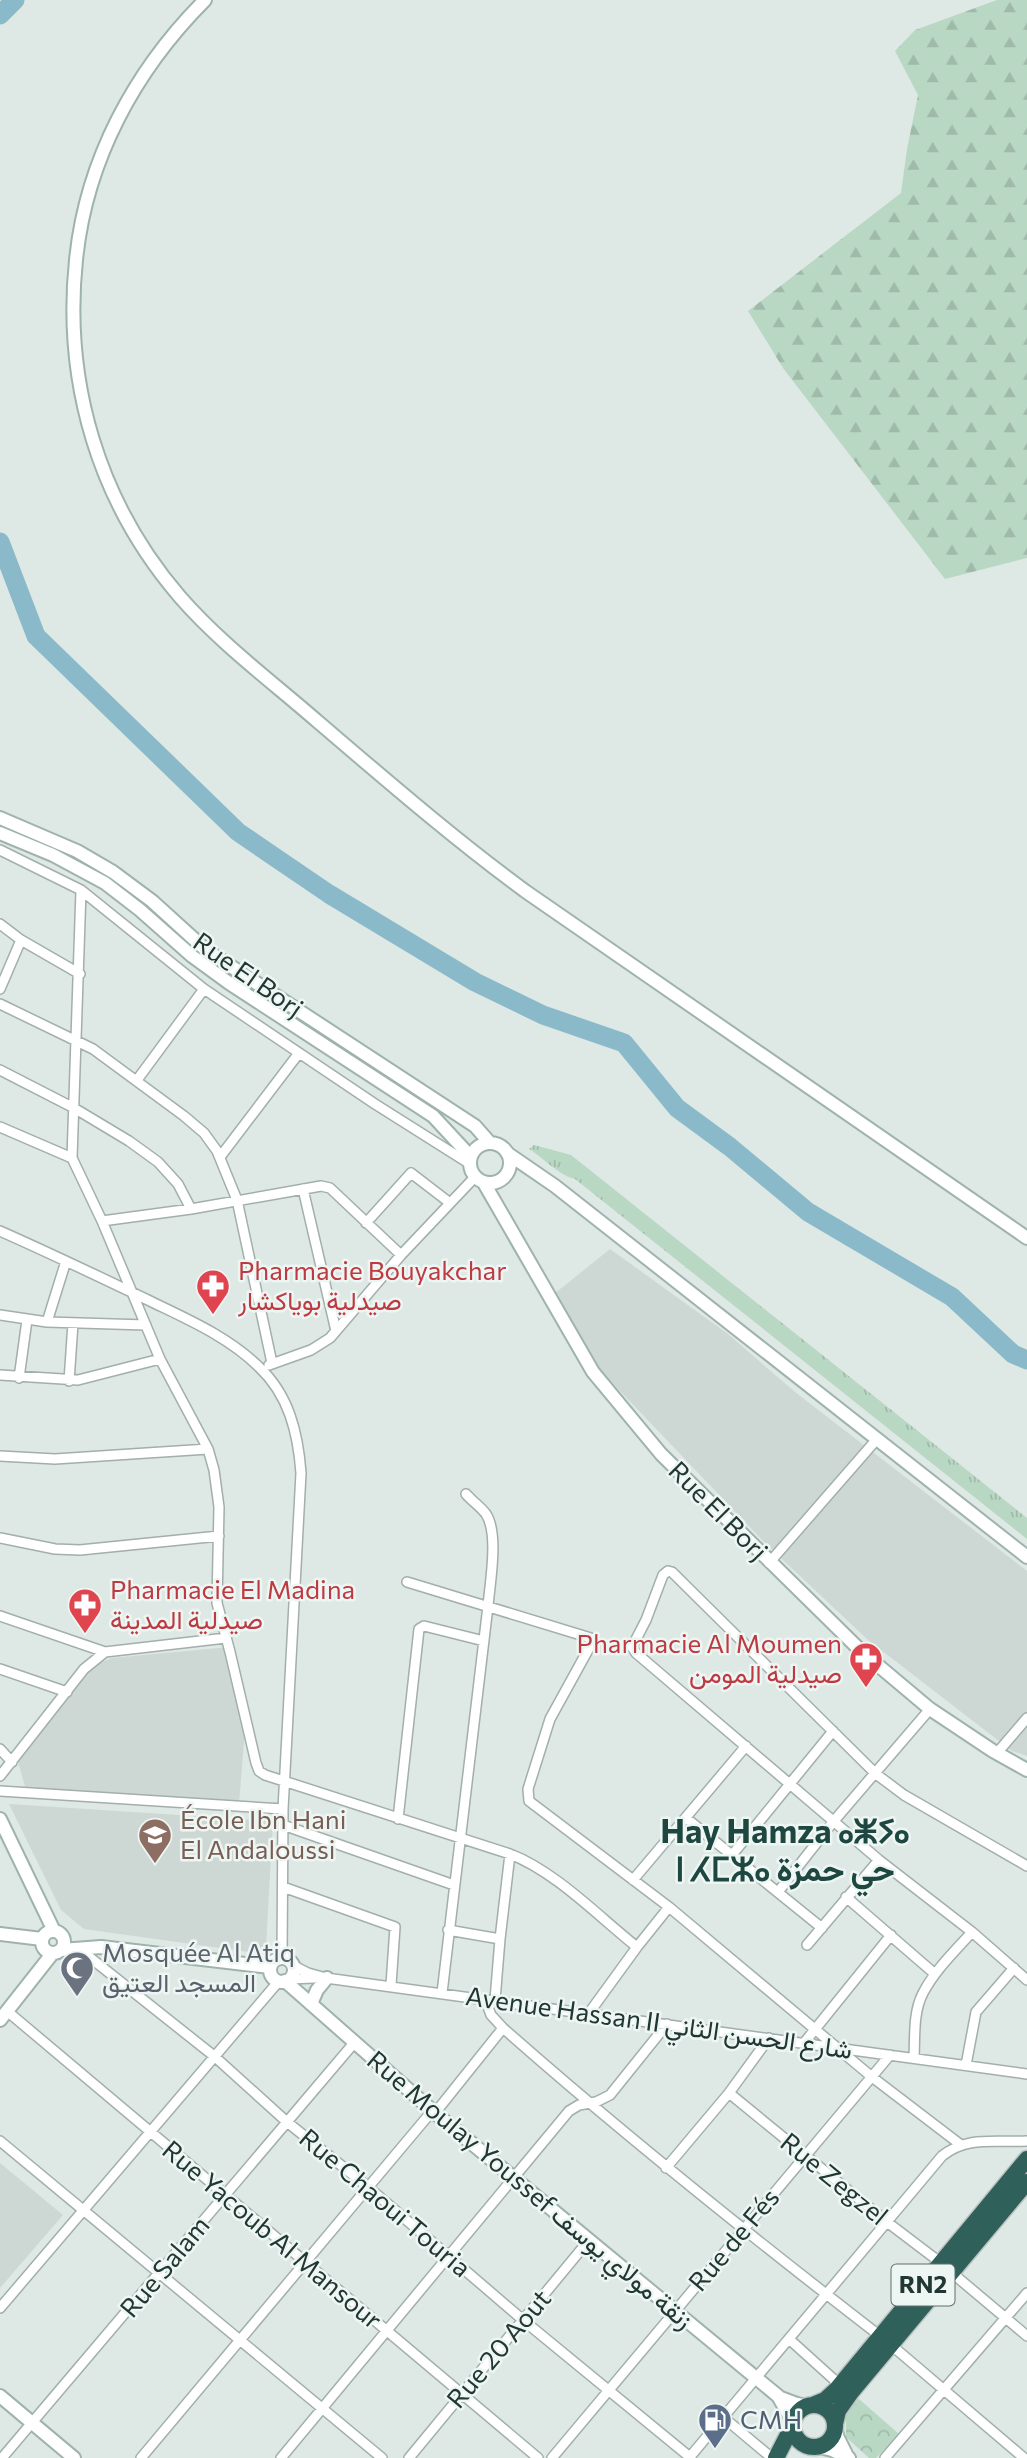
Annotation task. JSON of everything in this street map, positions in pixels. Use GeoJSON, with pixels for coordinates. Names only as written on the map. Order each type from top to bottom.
{"type":"FeatureCollection","features":[{"type":"Feature","properties":{"kind":"highway","name":"RN2"},"geometry":{"type":"LineString","coordinates":[[774,2458],[798,2412],[825,2400],[885,2340],[946,2267],[1027,2159]]}},
{"type":"Feature","properties":{"kind":"highway","name":"RN2"},"geometry":{"type":"LineString","coordinates":[[946,2267],[1024,2190]]}},
{"type":"Feature","properties":{"kind":"highway","name":"RN2"},"geometry":{"type":"LineString","coordinates":[[797,2458],[816,2446],[827,2443],[838,2411],[885,2340]]}},
{"type":"Feature","properties":{"kind":"highway"},"geometry":{"type":"LineString","coordinates":[[810,2405],[826,2408],[831,2412],[835,2426]]}},
{"type":"Feature","properties":{"kind":"highway"},"geometry":{"type":"LineString","coordinates":[[793,2423],[794,2432],[802,2443],[816,2446]]}},
{"type":"Feature","properties":{"kind":"street"},"geometry":{"type":"LineString","coordinates":[[205,0],[163,46],[125,104],[97,167],[77,245],[72,327],[82,400],[103,471],[137,537],[180,597],[206,624],[466,847],[525,891],[1027,1238]]}},
{"type":"Feature","properties":{"kind":"street","name":"Rue El Borj"},"geometry":{"type":"LineString","coordinates":[[0,818],[77,851],[113,872],[152,901],[206,950],[475,1126],[490,1143]]}},
{"type":"Feature","properties":{"kind":"street","name":"Rue El Borj"},"geometry":{"type":"LineString","coordinates":[[0,833],[62,859],[105,883],[140,909],[192,957],[433,1116],[470,1160]]}},
{"type":"Feature","properties":{"kind":"street"},"geometry":{"type":"LineString","coordinates":[[0,850],[81,890],[204,989],[375,1104],[470,1160],[480,1180]]}},
{"type":"Feature","properties":{"kind":"street"},"geometry":{"type":"LineString","coordinates":[[81,890],[72,1158],[102,1221],[160,1359],[208,1448],[218,1489],[219,1536],[215,1592],[260,1771],[286,1783],[529,1862],[637,1947]]}},
{"type":"Feature","properties":{"kind":"street"},"geometry":{"type":"LineString","coordinates":[[0,925],[80,974]]}},
{"type":"Feature","properties":{"kind":"street"},"geometry":{"type":"LineString","coordinates":[[0,989],[21,940]]}},
{"type":"Feature","properties":{"kind":"street"},"geometry":{"type":"LineString","coordinates":[[137,1080],[204,989]]}},
{"type":"Feature","properties":{"kind":"street"},"geometry":{"type":"LineString","coordinates":[[0,1004],[93,1049],[204,1133],[220,1157],[237,1200],[272,1363]]}},
{"type":"Feature","properties":{"kind":"street"},"geometry":{"type":"LineString","coordinates":[[220,1157],[299,1053]]}},
{"type":"Feature","properties":{"kind":"street"},"geometry":{"type":"LineString","coordinates":[[0,1070],[74,1108],[158,1161],[178,1184],[191,1209]]}},
{"type":"Feature","properties":{"kind":"street"},"geometry":{"type":"LineString","coordinates":[[0,1127],[72,1158]]}},
{"type":"Feature","properties":{"kind":"street"},"geometry":{"type":"LineString","coordinates":[[470,1160],[478,1147],[490,1143],[503,1148],[1027,1557]]}},
{"type":"Feature","properties":{"kind":"street"},"geometry":{"type":"LineString","coordinates":[[260,1367],[320,1346],[337,1331],[401,1255],[450,1203],[480,1180],[498,1181],[503,1178],[509,1166],[507,1153]]}},
{"type":"Feature","properties":{"kind":"street"},"geometry":{"type":"LineString","coordinates":[[366,1223],[411,1173],[450,1203]]}},
{"type":"Feature","properties":{"kind":"street","name":"Rue El Borj"},"geometry":{"type":"LineString","coordinates":[[480,1180],[593,1372],[661,1454],[839,1632],[930,1709],[1027,1770]]}},
{"type":"Feature","properties":{"kind":"street"},"geometry":{"type":"LineString","coordinates":[[102,1221],[191,1209],[321,1186],[330,1188],[401,1255]]}},
{"type":"Feature","properties":{"kind":"street"},"geometry":{"type":"LineString","coordinates":[[303,1189],[337,1331]]}},
{"type":"Feature","properties":{"kind":"street"},"geometry":{"type":"LineString","coordinates":[[0,1231],[131,1292],[237,1348],[260,1367],[277,1389],[293,1418],[299,1441],[301,1473],[283,1809],[282,1887],[287,1962],[293,1972],[214,2056],[0,2308]]}},
{"type":"Feature","properties":{"kind":"street"},"geometry":{"type":"LineString","coordinates":[[47,1322],[66,1261]]}},
{"type":"Feature","properties":{"kind":"street"},"geometry":{"type":"LineString","coordinates":[[0,1315],[47,1322],[146,1325]]}},
{"type":"Feature","properties":{"kind":"street"},"geometry":{"type":"LineString","coordinates":[[19,1378],[27,1320]]}},
{"type":"Feature","properties":{"kind":"street"},"geometry":{"type":"LineString","coordinates":[[69,1381],[73,1323]]}},
{"type":"Feature","properties":{"kind":"street"},"geometry":{"type":"LineString","coordinates":[[0,1375],[69,1381],[160,1359]]}},
{"type":"Feature","properties":{"kind":"street"},"geometry":{"type":"LineString","coordinates":[[769,1563],[877,1439]]}},
{"type":"Feature","properties":{"kind":"street"},"geometry":{"type":"LineString","coordinates":[[0,1456],[55,1459],[208,1448]]}},
{"type":"Feature","properties":{"kind":"street"},"geometry":{"type":"LineString","coordinates":[[442,1993],[488,1606],[492,1542],[486,1514],[467,1494]]}},
{"type":"Feature","properties":{"kind":"street"},"geometry":{"type":"LineString","coordinates":[[0,1538],[55,1549],[80,1550],[219,1536]]}},
{"type":"Feature","properties":{"kind":"street"},"geometry":{"type":"LineString","coordinates":[[1027,1866],[904,1795],[876,1773],[672,1572],[668,1571],[663,1575],[633,1650],[833,1822],[1027,1980]]}},
{"type":"Feature","properties":{"kind":"street"},"geometry":{"type":"LineString","coordinates":[[407,1582],[594,1639],[550,1719],[528,1789],[529,1801],[669,1908],[872,2077],[961,2145]]}},
{"type":"Feature","properties":{"kind":"street"},"geometry":{"type":"LineString","coordinates":[[0,1616],[105,1652],[226,1638]]}},
{"type":"Feature","properties":{"kind":"street"},"geometry":{"type":"LineString","coordinates":[[398,1819],[419,1629],[424,1626],[484,1641]]}},
{"type":"Feature","properties":{"kind":"street"},"geometry":{"type":"LineString","coordinates":[[0,1776],[84,1669],[105,1652]]}},
{"type":"Feature","properties":{"kind":"street"},"geometry":{"type":"LineString","coordinates":[[0,1669],[67,1692]]}},
{"type":"Feature","properties":{"kind":"street"},"geometry":{"type":"LineString","coordinates":[[778,1892],[833,1822],[930,1709]]}},
{"type":"Feature","properties":{"kind":"street"},"geometry":{"type":"LineString","coordinates":[[997,1753],[1027,1718]]}},
{"type":"Feature","properties":{"kind":"street"},"geometry":{"type":"LineString","coordinates":[[732,1855],[833,1731]]}},
{"type":"Feature","properties":{"kind":"street"},"geometry":{"type":"LineString","coordinates":[[633,1880],[746,1746]]}},
{"type":"Feature","properties":{"kind":"street"},"geometry":{"type":"LineString","coordinates":[[0,1749],[12,1762]]}},
{"type":"Feature","properties":{"kind":"street"},"geometry":{"type":"LineString","coordinates":[[0,1791],[283,1809]]}},
{"type":"Feature","properties":{"kind":"street"},"geometry":{"type":"LineString","coordinates":[[686,1818],[822,1927]]}},
{"type":"Feature","properties":{"kind":"street"},"geometry":{"type":"LineString","coordinates":[[0,1819],[57,1933],[64,1941],[4,2016]]}},
{"type":"Feature","properties":{"kind":"street"},"geometry":{"type":"LineString","coordinates":[[283,1825],[454,1885]]}},
{"type":"Feature","properties":{"kind":"street"},"geometry":{"type":"LineString","coordinates":[[510,1854],[495,2000],[488,2007],[503,2028],[666,2168],[885,2340],[1025,2457]]}},
{"type":"Feature","properties":{"kind":"street"},"geometry":{"type":"LineString","coordinates":[[807,1945],[879,1860]]}},
{"type":"Feature","properties":{"kind":"street"},"geometry":{"type":"LineString","coordinates":[[282,1887],[395,1927],[391,1985]]}},
{"type":"Feature","properties":{"kind":"street"},"geometry":{"type":"LineString","coordinates":[[846,1896],[935,1974]]}},
{"type":"Feature","properties":{"kind":"street"},"geometry":{"type":"LineString","coordinates":[[589,2013],[669,1908]]}},
{"type":"Feature","properties":{"kind":"street"},"geometry":{"type":"LineString","coordinates":[[448,1930],[500,1939]]}},
{"type":"Feature","properties":{"kind":"street"},"geometry":{"type":"LineString","coordinates":[[41,1939],[46,1933],[57,1933],[101,1947]]}},
{"type":"Feature","properties":{"kind":"street"},"geometry":{"type":"LineString","coordinates":[[914,2058],[918,2009],[922,1994],[935,1974],[972,1933]]}},
{"type":"Feature","properties":{"kind":"street"},"geometry":{"type":"LineString","coordinates":[[0,1934],[41,1939]]}},
{"type":"Feature","properties":{"kind":"street"},"geometry":{"type":"LineString","coordinates":[[804,2043],[891,1935]]}},
{"type":"Feature","properties":{"kind":"street"},"geometry":{"type":"LineString","coordinates":[[41,1939],[43,1948],[57,1952],[101,1947],[270,1967]]}},
{"type":"Feature","properties":{"kind":"street","name":"Rue Chaoui Touria"},"geometry":{"type":"LineString","coordinates":[[78,1948],[214,2056],[287,2122],[690,2458]]}},
{"type":"Feature","properties":{"kind":"street"},"geometry":{"type":"LineString","coordinates":[[270,1967],[276,1960],[287,1962]]}},
{"type":"Feature","properties":{"kind":"street","name":"Avenue Hassan II شارع الحسن الثاني"},"geometry":{"type":"LineString","coordinates":[[287,1962],[308,1973],[327,1978],[1027,2074]]}},
{"type":"Feature","properties":{"kind":"street"},"geometry":{"type":"LineString","coordinates":[[270,1967],[272,1976],[285,1980],[327,1978]]}},
{"type":"Feature","properties":{"kind":"street"},"geometry":{"type":"LineString","coordinates":[[966,2065],[975,2012],[1014,1968]]}},
{"type":"Feature","properties":{"kind":"street"},"geometry":{"type":"LineString","coordinates":[[311,2004],[317,1990],[327,1978]]}},
{"type":"Feature","properties":{"kind":"street","name":"Rue Moulay Youssef زنقة مولاي يوسف"},"geometry":{"type":"LineString","coordinates":[[285,1980],[434,2112],[778,2396]]}},
{"type":"Feature","properties":{"kind":"street","name":"Rue Yacoub Al Mansour"},"geometry":{"type":"LineString","coordinates":[[4,2016],[150,2131],[538,2458]]}},
{"type":"Feature","properties":{"kind":"street"},"geometry":{"type":"LineString","coordinates":[[281,2458],[569,2112],[587,2102],[610,2095],[667,2024]]}},
{"type":"Feature","properties":{"kind":"street"},"geometry":{"type":"LineString","coordinates":[[141,2458],[503,2028]]}},
{"type":"Feature","properties":{"kind":"street"},"geometry":{"type":"LineString","coordinates":[[666,2168],[729,2093],[769,2038]]}},
{"type":"Feature","properties":{"kind":"street","name":"Rue Salam"},"geometry":{"type":"LineString","coordinates":[[2,2458],[354,2043]]}},
{"type":"Feature","properties":{"kind":"street","name":"Rue de Fés"},"geometry":{"type":"LineString","coordinates":[[552,2458],[890,2055]]}},
{"type":"Feature","properties":{"kind":"street","name":"Rue Zegzel"},"geometry":{"type":"LineString","coordinates":[[729,2093],[946,2267],[1027,2336]]}},
{"type":"Feature","properties":{"kind":"street"},"geometry":{"type":"LineString","coordinates":[[690,2458],[942,2156],[961,2145],[992,2140],[1027,2141]]}},
{"type":"Feature","properties":{"kind":"street"},"geometry":{"type":"LineString","coordinates":[[0,2141],[382,2458]]}},
{"type":"Feature","properties":{"kind":"street","name":"Rue 20 Aout"},"geometry":{"type":"LineString","coordinates":[[409,2458],[589,2240]]}},
{"type":"Feature","properties":{"kind":"street"},"geometry":{"type":"LineString","coordinates":[[886,2458],[1027,2293]]}},
{"type":"Feature","properties":{"kind":"street"},"geometry":{"type":"LineString","coordinates":[[789,2339],[840,2385]]}},
{"type":"Feature","properties":{"kind":"street"},"geometry":{"type":"LineString","coordinates":[[0,2396],[74,2458]]}},
{"type":"Feature","properties":{"kind":"street"},"geometry":{"type":"LineString","coordinates":[[778,2396],[797,2404],[810,2405]]}},
{"type":"Feature","properties":{"kind":"street"},"geometry":{"type":"LineString","coordinates":[[778,2396],[793,2423]]}},
{"type":"Feature","properties":{"kind":"street"},"geometry":{"type":"LineString","coordinates":[[723,2417],[774,2458]]}},
{"type":"Feature","properties":{"kind":"street"},"geometry":{"type":"LineString","coordinates":[[835,2426],[848,2457]]}},
{"type":"Feature","properties":{"kind":"street"},"geometry":{"type":"LineString","coordinates":[[816,2446],[848,2457]]}},
{"type":"Feature","properties":{"kind":"shaded area"},"geometry":{"type":"Polygon","coordinates":[[[610,1249],[728,1334],[795,1392],[1027,1571],[1027,1756],[1012,1751],[868,1640],[766,1544],[598,1368],[554,1294],[610,1249]]]}},
{"type":"Feature","properties":{"kind":"shaded area"},"geometry":{"type":"Polygon","coordinates":[[[229,1647],[246,1716],[239,1804],[27,1793],[18,1762],[92,1666],[112,1658],[229,1647]]]}},
{"type":"Feature","properties":{"kind":"shaded area","name":"École Ibn Hani El Andaloussi"},"geometry":{"type":"Polygon","coordinates":[[[9,1804],[273,1821],[266,1946],[256,1953],[84,1929],[61,1910],[9,1804]]]}},
{"type":"Feature","properties":{"kind":"shaded area"},"geometry":{"type":"Polygon","coordinates":[[[0,2163],[63,2215],[0,2288],[0,2163]]]}},
{"type":"Feature","properties":{"kind":"green space"},"geometry":{"type":"Polygon","coordinates":[[[997,0],[1027,0],[1027,558],[945,579],[783,368],[748,311],[901,193],[918,95],[895,51],[915,30],[997,0]]]}},
{"type":"Feature","properties":{"kind":"green space"},"geometry":{"type":"Polygon","coordinates":[[[534,1145],[571,1155],[1027,1518],[1027,1539],[575,1179],[557,1170],[529,1149],[534,1145]]]}},
{"type":"Feature","properties":{"kind":"green space"},"geometry":{"type":"Polygon","coordinates":[[[859,2399],[899,2434],[876,2458],[869,2458],[846,2437],[846,2412],[859,2399]]]}},
{"type":"Feature","properties":{"kind":"waterway"},"geometry":{"type":"LineString","coordinates":[[0,15],[15,0]]}},
{"type":"Feature","properties":{"kind":"waterway"},"geometry":{"type":"LineString","coordinates":[[0,542],[36,636],[238,832],[329,894],[475,982],[543,1015],[624,1043],[677,1108],[730,1147],[808,1212],[952,1297],[1013,1354],[1027,1360]]}},
{"type":"Feature","properties":{"kind":"place","name":"Pharmacie Bouyakchar صيدلية بوياكشار"},"geometry":{"type":"Point","coordinates":[213,1316]}},
{"type":"Feature","properties":{"kind":"place","name":"Pharmacie El Madina صيدلية المدينة"},"geometry":{"type":"Point","coordinates":[85,1635]}},
{"type":"Feature","properties":{"kind":"place","name":"Pharmacie Al Moumen صيدلية المومن"},"geometry":{"type":"Point","coordinates":[866,1689]}},
{"type":"Feature","properties":{"kind":"place","name":"École Ibn Hani El Andaloussi"},"geometry":{"type":"Point","coordinates":[155,1865]}},
{"type":"Feature","properties":{"kind":"place","name":"Mosquée Al Atiq المسجد العتيق"},"geometry":{"type":"Point","coordinates":[77,1998]}},
{"type":"Feature","properties":{"kind":"place","name":"CMH"},"geometry":{"type":"Point","coordinates":[715,2450]}},
{"type":"Feature","properties":{"kind":"district","name":"Hay Hamza ⴰⵥⵢⴰ ⵏ ⵃⵎⵣⴰ حي حمزة"},"geometry":{"type":"Point","coordinates":[785,1850]}}]}
